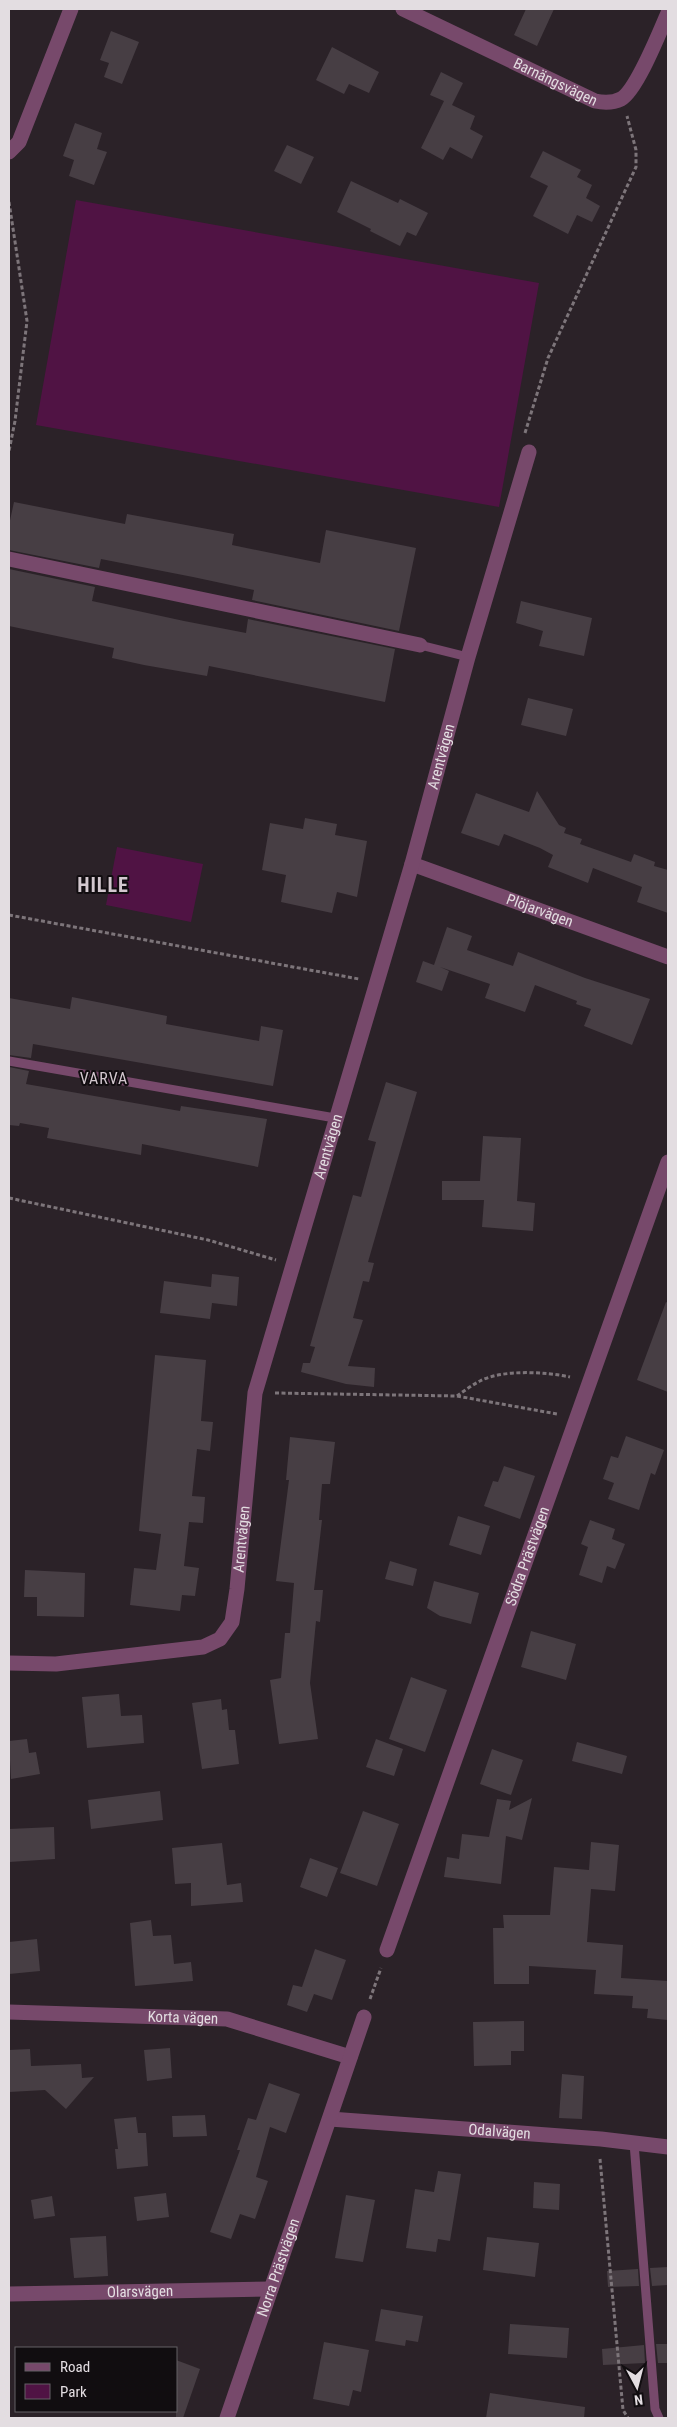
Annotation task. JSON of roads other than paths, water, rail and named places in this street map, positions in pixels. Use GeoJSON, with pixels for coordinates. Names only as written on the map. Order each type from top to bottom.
{"type":"FeatureCollection","features":[{"type":"Feature","properties":{"kind":"street"},"geometry":{"type":"LineString","coordinates":[[9,152],[19,142],[70,9]]}},
{"type":"Feature","properties":{"kind":"street","name":"Barnängsvägen"},"geometry":{"type":"LineString","coordinates":[[403,9],[595,101],[609,103],[620,100],[631,90],[668,13]]}},
{"type":"Feature","properties":{"kind":"street","name":"Arentvägen"},"geometry":{"type":"LineString","coordinates":[[9,1663],[56,1664],[203,1647],[220,1639],[228,1631],[232,1622],[237,1589],[255,1393],[335,1118],[412,864],[468,657],[528,452]]}},
{"type":"Feature","properties":{"kind":"street"},"geometry":{"type":"LineString","coordinates":[[9,559],[420,645]]}},
{"type":"Feature","properties":{"kind":"street","name":"Plöjarvägen"},"geometry":{"type":"LineString","coordinates":[[412,864],[668,957]]}},
{"type":"Feature","properties":{"kind":"street","name":"Södra Prästvägen"},"geometry":{"type":"LineString","coordinates":[[387,1950],[668,1162]]}},
{"type":"Feature","properties":{"kind":"street","name":"Korta vägen"},"geometry":{"type":"LineString","coordinates":[[9,2012],[239,2021],[350,2058]]}},
{"type":"Feature","properties":{"kind":"street"},"geometry":{"type":"LineString","coordinates":[[330,2119],[364,2017]]}},
{"type":"Feature","properties":{"kind":"street","name":"Odalvägen"},"geometry":{"type":"LineString","coordinates":[[330,2119],[601,2139],[668,2147]]}},
{"type":"Feature","properties":{"kind":"street","name":"Norra Prästvägen"},"geometry":{"type":"LineString","coordinates":[[227,2418],[330,2119]]}},
{"type":"Feature","properties":{"kind":"street","name":"Olarsvägen"},"geometry":{"type":"LineString","coordinates":[[9,2294],[271,2289]]}},
{"type":"Feature","properties":{"kind":"lane"},"geometry":{"type":"LineString","coordinates":[[420,645],[468,657]]}},
{"type":"Feature","properties":{"kind":"lane"},"geometry":{"type":"LineString","coordinates":[[9,1061],[335,1118]]}},
{"type":"Feature","properties":{"kind":"lane"},"geometry":{"type":"LineString","coordinates":[[634,2143],[654,2400],[658,2418]]}},
{"type":"Feature","properties":{"kind":"district","name":"HILLE"},"geometry":{"type":"Point","coordinates":[103,885]}},
{"type":"Feature","properties":{"kind":"district","name":"VARVA"},"geometry":{"type":"Point","coordinates":[104,1078]}}]}
